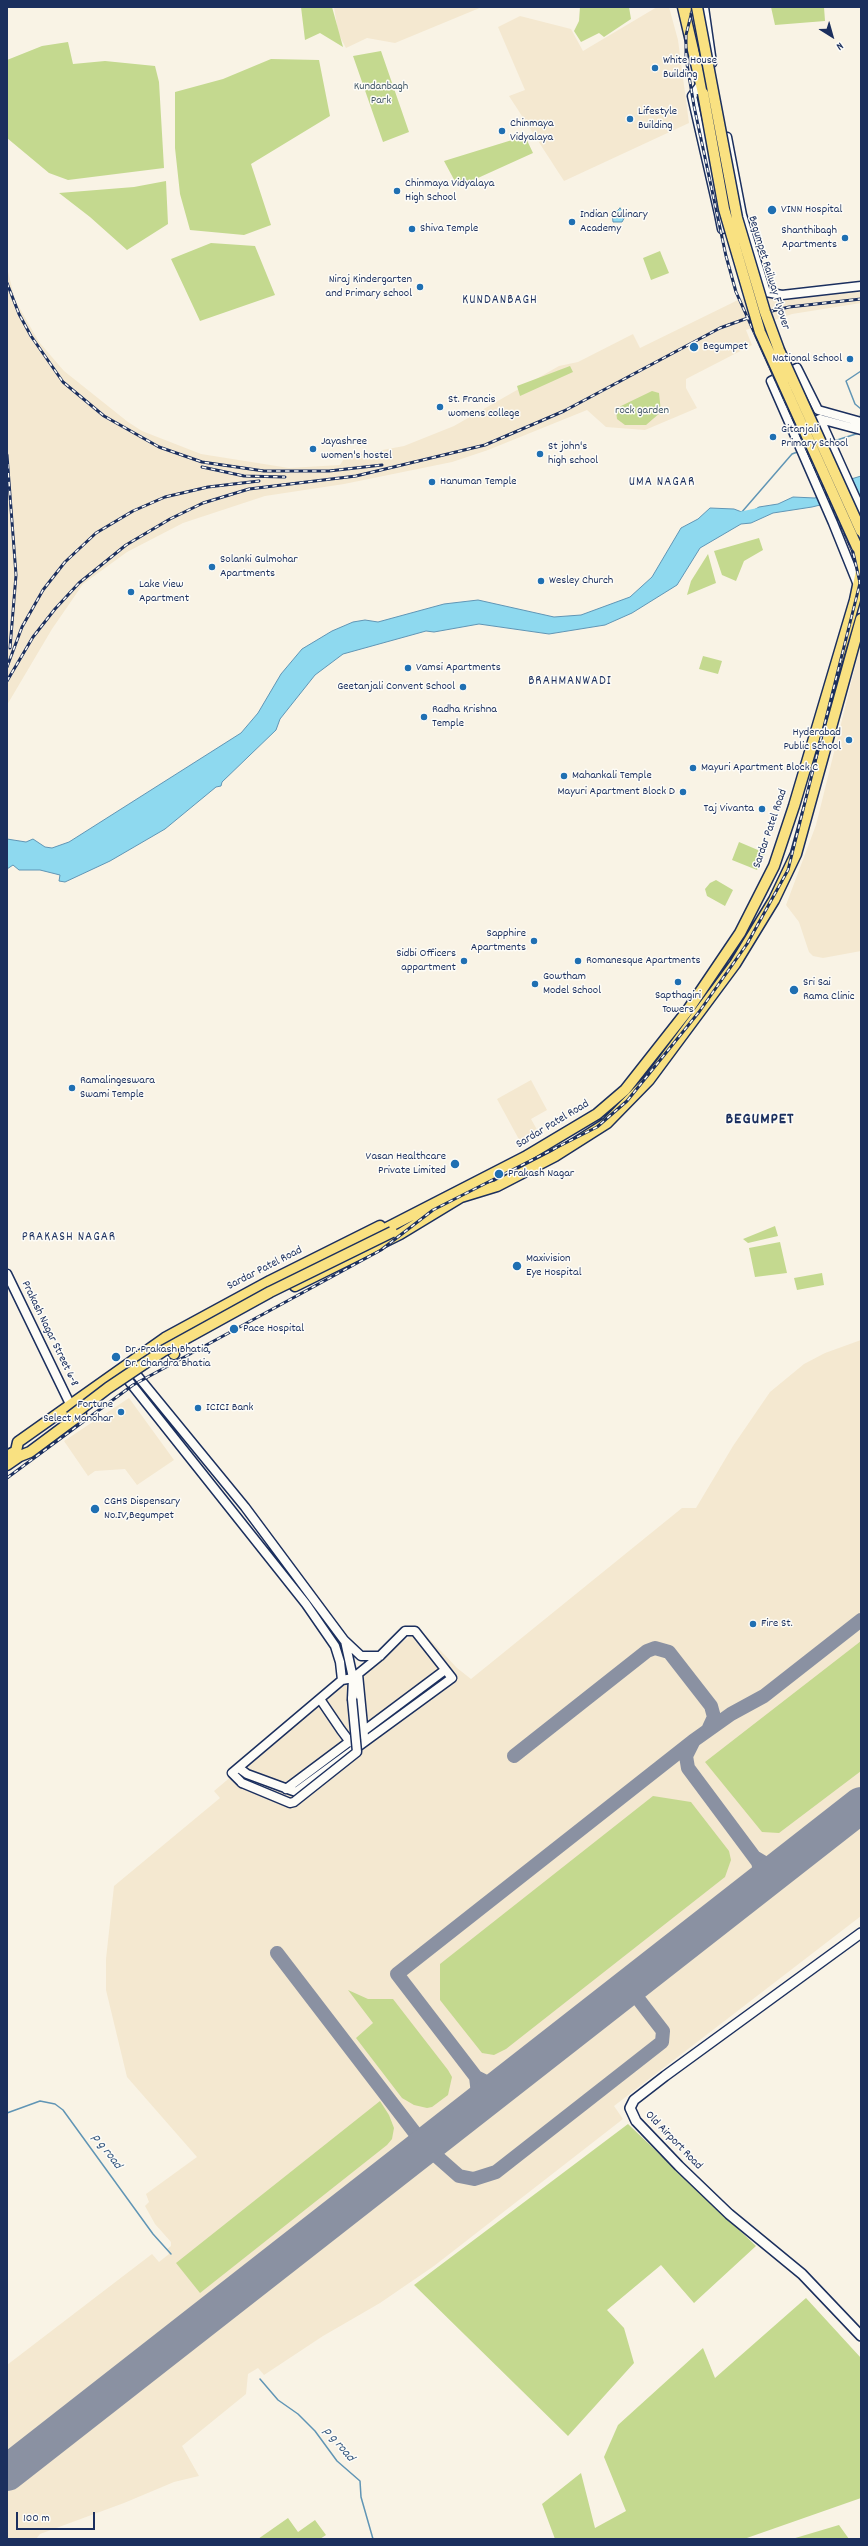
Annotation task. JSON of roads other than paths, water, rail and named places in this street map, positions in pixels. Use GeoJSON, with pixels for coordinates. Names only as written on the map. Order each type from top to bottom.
{"type":"FeatureCollection","features":[{"type":"Feature","properties":{"kind":"main road","name":"Begumpet Railway Flyover"},"geometry":{"type":"LineString","coordinates":[[690,7],[702,88],[724,209],[760,332],[857,547],[861,571],[858,585]]}},
{"type":"Feature","properties":{"kind":"main road","name":"Begumpet Railway Flyover"},"geometry":{"type":"LineString","coordinates":[[690,7],[737,218],[757,285],[779,350],[861,531]]}},
{"type":"Feature","properties":{"kind":"main road","name":"Sardar Patel Road"},"geometry":{"type":"LineString","coordinates":[[7,1465],[14,1454],[18,1442],[165,1338],[270,1281],[384,1224],[392,1227],[525,1157],[601,1111],[624,1090],[688,1010],[740,933],[774,866],[796,799],[858,585]]}},
{"type":"Feature","properties":{"kind":"main road","name":"Sardar Patel Road"},"geometry":{"type":"LineString","coordinates":[[14,1454],[30,1452],[133,1378],[247,1309],[400,1234],[430,1214],[461,1197],[497,1186],[542,1162],[607,1123],[634,1098],[660,1068],[735,964],[774,900],[796,854],[861,619]]}},
{"type":"Feature","properties":{"kind":"main road"},"geometry":{"type":"LineString","coordinates":[[14,1454],[163,1351],[392,1227],[430,1214]]}},
{"type":"Feature","properties":{"kind":"main road"},"geometry":{"type":"LineString","coordinates":[[165,1338],[173,1353]]}},
{"type":"Feature","properties":{"kind":"main road"},"geometry":{"type":"LineString","coordinates":[[112,1392],[104,1389],[104,1384],[122,1367]]}},
{"type":"Feature","properties":{"kind":"main road","name":"Old Airport Road"},"geometry":{"type":"LineString","coordinates":[[861,1933],[665,2076],[634,2100],[630,2108],[636,2121],[678,2166],[729,2214],[802,2274],[861,2336]]}},
{"type":"Feature","properties":{"kind":"street"},"geometry":{"type":"LineString","coordinates":[[704,7],[744,223],[766,292],[782,295],[861,286]]}},
{"type":"Feature","properties":{"kind":"street"},"geometry":{"type":"LineString","coordinates":[[702,88],[692,96],[722,229],[744,223]]}},
{"type":"Feature","properties":{"kind":"street"},"geometry":{"type":"LineString","coordinates":[[858,585],[831,517],[770,381],[797,368],[814,406],[833,418],[861,430]]}},
{"type":"Feature","properties":{"kind":"street"},"geometry":{"type":"LineString","coordinates":[[793,434],[820,419],[833,418],[861,422]]}},
{"type":"Feature","properties":{"kind":"street"},"geometry":{"type":"LineString","coordinates":[[820,419],[860,508]]}},
{"type":"Feature","properties":{"kind":"street","name":"Prakash Nagar Street 6-8"},"geometry":{"type":"LineString","coordinates":[[7,1274],[70,1404]]}},
{"type":"Feature","properties":{"kind":"street"},"geometry":{"type":"LineString","coordinates":[[133,1378],[170,1415],[245,1507],[344,1640],[361,1656],[380,1656]]}},
{"type":"Feature","properties":{"kind":"street"},"geometry":{"type":"LineString","coordinates":[[133,1378],[162,1422],[236,1514],[306,1604],[330,1638],[338,1653],[342,1680]]}},
{"type":"Feature","properties":{"kind":"street"},"geometry":{"type":"LineString","coordinates":[[162,1422],[170,1415]]}},
{"type":"Feature","properties":{"kind":"street"},"geometry":{"type":"LineString","coordinates":[[236,1514],[245,1507]]}},
{"type":"Feature","properties":{"kind":"street"},"geometry":{"type":"LineString","coordinates":[[306,1604],[314,1598]]}},
{"type":"Feature","properties":{"kind":"street"},"geometry":{"type":"LineString","coordinates":[[239,1768],[246,1774],[296,1792],[452,1678],[412,1630],[405,1631],[380,1656],[355,1676],[342,1680],[232,1773],[242,1783],[290,1803],[294,1802],[357,1752],[352,1698],[355,1676]]}},
{"type":"Feature","properties":{"kind":"street"},"geometry":{"type":"LineString","coordinates":[[330,1638],[338,1632]]}},
{"type":"Feature","properties":{"kind":"street"},"geometry":{"type":"LineString","coordinates":[[286,1789],[350,1742],[362,1740],[364,1732],[355,1676],[344,1640]]}},
{"type":"Feature","properties":{"kind":"street"},"geometry":{"type":"LineString","coordinates":[[364,1732],[445,1670]]}},
{"type":"Feature","properties":{"kind":"street"},"geometry":{"type":"LineString","coordinates":[[320,1699],[350,1742]]}},
{"type":"Feature","properties":{"kind":"water"},"geometry":{"type":"Polygon","coordinates":[[[620,208],[626,215],[622,222],[613,222],[612,212],[617,211],[620,208]]]}},
{"type":"Feature","properties":{"kind":"water"},"geometry":{"type":"Polygon","coordinates":[[[861,476],[861,493],[857,496],[812,507],[773,513],[751,523],[741,524],[700,548],[677,585],[632,613],[605,625],[549,634],[479,624],[434,632],[426,631],[343,654],[315,675],[280,719],[276,730],[222,782],[221,786],[216,787],[165,829],[110,861],[65,882],[59,881],[60,875],[40,870],[19,870],[13,865],[7,869],[7,839],[26,842],[33,839],[45,847],[52,848],[69,842],[241,733],[258,713],[281,674],[302,649],[332,631],[353,622],[365,620],[378,622],[444,604],[478,600],[554,617],[581,615],[630,597],[652,577],[681,528],[698,519],[710,508],[734,509],[747,514],[759,507],[778,504],[793,497],[815,498],[848,480],[861,476]]]}},
{"type":"Feature","properties":{"kind":"waterway"},"geometry":{"type":"LineString","coordinates":[[861,371],[846,381],[855,404],[861,409]]}},
{"type":"Feature","properties":{"kind":"waterway"},"geometry":{"type":"LineString","coordinates":[[860,420],[861,410]]}},
{"type":"Feature","properties":{"kind":"waterway"},"geometry":{"type":"LineString","coordinates":[[834,441],[859,433]]}},
{"type":"Feature","properties":{"kind":"waterway"},"geometry":{"type":"LineString","coordinates":[[741,513],[792,454],[800,451]]}},
{"type":"Feature","properties":{"kind":"waterway"},"geometry":{"type":"LineString","coordinates":[[738,515],[757,511]]}},
{"type":"Feature","properties":{"kind":"waterway","name":"p g road"},"geometry":{"type":"LineString","coordinates":[[7,2113],[40,2101],[55,2104],[63,2110],[153,2234],[171,2254]]}},
{"type":"Feature","properties":{"kind":"waterway","name":"p g road"},"geometry":{"type":"LineString","coordinates":[[260,2379],[278,2400],[298,2414],[315,2431],[337,2461],[360,2481],[361,2497],[373,2539]]}},
{"type":"Feature","properties":{"kind":"railway"},"geometry":{"type":"LineString","coordinates":[[7,1478],[133,1385],[381,1250],[433,1210],[597,1127],[627,1101],[699,1012],[747,944],[788,870],[860,583],[853,552],[736,292],[726,256],[694,106],[686,58],[686,35],[693,7]]}},
{"type":"Feature","properties":{"kind":"railway"},"geometry":{"type":"LineString","coordinates":[[7,283],[19,314],[31,336],[63,382],[104,416],[159,447],[202,462],[264,471],[329,471],[382,465]]}},
{"type":"Feature","properties":{"kind":"railway"},"geometry":{"type":"LineString","coordinates":[[7,681],[33,637],[55,609],[79,583],[126,545],[170,519],[203,503],[249,489],[356,476],[485,445],[564,411],[720,328],[759,314],[789,307],[861,299]]}},
{"type":"Feature","properties":{"kind":"railway"},"geometry":{"type":"LineString","coordinates":[[7,455],[16,575],[10,648]]}},
{"type":"Feature","properties":{"kind":"railway"},"geometry":{"type":"LineString","coordinates":[[202,467],[244,476],[285,477]]}},
{"type":"Feature","properties":{"kind":"railway"},"geometry":{"type":"LineString","coordinates":[[7,667],[22,627],[43,590],[65,562],[96,533],[133,511],[165,497],[208,487],[259,481]]}},
{"type":"Feature","properties":{"kind":"place","name":"White House Building"},"geometry":{"type":"Point","coordinates":[655,68]}},
{"type":"Feature","properties":{"kind":"place","name":"Lifestyle Building"},"geometry":{"type":"Point","coordinates":[630,119]}},
{"type":"Feature","properties":{"kind":"place","name":"Chinmaya Vidyalaya"},"geometry":{"type":"Point","coordinates":[502,131]}},
{"type":"Feature","properties":{"kind":"place","name":"Chinmaya Vidyalaya High School"},"geometry":{"type":"Point","coordinates":[397,191]}},
{"type":"Feature","properties":{"kind":"place","name":"VINN Hospital"},"geometry":{"type":"Point","coordinates":[772,210]}},
{"type":"Feature","properties":{"kind":"place","name":"Indian Culinary Academy"},"geometry":{"type":"Point","coordinates":[572,222]}},
{"type":"Feature","properties":{"kind":"place","name":"Shiva Temple"},"geometry":{"type":"Point","coordinates":[412,229]}},
{"type":"Feature","properties":{"kind":"place","name":"Shanthibagh Apartments"},"geometry":{"type":"Point","coordinates":[845,238]}},
{"type":"Feature","properties":{"kind":"place","name":"Niraj Kindergarten and Primary school"},"geometry":{"type":"Point","coordinates":[420,287]}},
{"type":"Feature","properties":{"kind":"place","name":"Begumpet"},"geometry":{"type":"Point","coordinates":[694,347]}},
{"type":"Feature","properties":{"kind":"place","name":"National School"},"geometry":{"type":"Point","coordinates":[850,359]}},
{"type":"Feature","properties":{"kind":"place","name":"St. Francis womens college"},"geometry":{"type":"Point","coordinates":[440,407]}},
{"type":"Feature","properties":{"kind":"place","name":"Gitanjali Primary School"},"geometry":{"type":"Point","coordinates":[773,437]}},
{"type":"Feature","properties":{"kind":"place","name":"Jayashree women's hostel"},"geometry":{"type":"Point","coordinates":[313,449]}},
{"type":"Feature","properties":{"kind":"place","name":"St john's high school"},"geometry":{"type":"Point","coordinates":[540,454]}},
{"type":"Feature","properties":{"kind":"place","name":"Hanuman Temple"},"geometry":{"type":"Point","coordinates":[432,482]}},
{"type":"Feature","properties":{"kind":"place","name":"Solanki Gulmohar Apartments"},"geometry":{"type":"Point","coordinates":[212,567]}},
{"type":"Feature","properties":{"kind":"place","name":"Wesley Church"},"geometry":{"type":"Point","coordinates":[541,581]}},
{"type":"Feature","properties":{"kind":"place","name":"Lake View Apartment"},"geometry":{"type":"Point","coordinates":[131,592]}},
{"type":"Feature","properties":{"kind":"place","name":"Vamsi Apartments"},"geometry":{"type":"Point","coordinates":[408,668]}},
{"type":"Feature","properties":{"kind":"place","name":"Geetanjali Convent School"},"geometry":{"type":"Point","coordinates":[463,687]}},
{"type":"Feature","properties":{"kind":"place","name":"Radha Krishna Temple"},"geometry":{"type":"Point","coordinates":[424,717]}},
{"type":"Feature","properties":{"kind":"place","name":"Hyderabad Public School"},"geometry":{"type":"Point","coordinates":[849,740]}},
{"type":"Feature","properties":{"kind":"place","name":"Mayuri Apartment Block C"},"geometry":{"type":"Point","coordinates":[693,768]}},
{"type":"Feature","properties":{"kind":"place","name":"Mahankali Temple"},"geometry":{"type":"Point","coordinates":[564,776]}},
{"type":"Feature","properties":{"kind":"place","name":"Mayuri Apartment Block D"},"geometry":{"type":"Point","coordinates":[683,792]}},
{"type":"Feature","properties":{"kind":"place","name":"Taj Vivanta"},"geometry":{"type":"Point","coordinates":[762,809]}},
{"type":"Feature","properties":{"kind":"place","name":"Sapphire Apartments"},"geometry":{"type":"Point","coordinates":[534,941]}},
{"type":"Feature","properties":{"kind":"place","name":"Sidbi Officers appartment"},"geometry":{"type":"Point","coordinates":[464,961]}},
{"type":"Feature","properties":{"kind":"place","name":"Romanesque Apartments"},"geometry":{"type":"Point","coordinates":[578,961]}},
{"type":"Feature","properties":{"kind":"place","name":"Sapthagiri Towers"},"geometry":{"type":"Point","coordinates":[678,982]}},
{"type":"Feature","properties":{"kind":"place","name":"Gowtham Model School"},"geometry":{"type":"Point","coordinates":[535,984]}},
{"type":"Feature","properties":{"kind":"place","name":"Sri Sai Rama Clinic"},"geometry":{"type":"Point","coordinates":[794,990]}},
{"type":"Feature","properties":{"kind":"place","name":"Ramalingeswara Swami Temple"},"geometry":{"type":"Point","coordinates":[72,1088]}},
{"type":"Feature","properties":{"kind":"place","name":"Vasan Healthcare Private Limited"},"geometry":{"type":"Point","coordinates":[455,1164]}},
{"type":"Feature","properties":{"kind":"place","name":"Prakash Nagar"},"geometry":{"type":"Point","coordinates":[499,1174]}},
{"type":"Feature","properties":{"kind":"place","name":"Maxivision Eye Hospital"},"geometry":{"type":"Point","coordinates":[517,1266]}},
{"type":"Feature","properties":{"kind":"place","name":"Pace Hospital"},"geometry":{"type":"Point","coordinates":[234,1329]}},
{"type":"Feature","properties":{"kind":"place","name":"Dr. Prakash Bhatia, Dr. Chandra Bhatia"},"geometry":{"type":"Point","coordinates":[116,1357]}},
{"type":"Feature","properties":{"kind":"place","name":"ICICI Bank"},"geometry":{"type":"Point","coordinates":[198,1408]}},
{"type":"Feature","properties":{"kind":"place","name":"Fortune Select Manohar"},"geometry":{"type":"Point","coordinates":[121,1412]}},
{"type":"Feature","properties":{"kind":"place","name":"CGHS Dispensary No.IV,Begumpet"},"geometry":{"type":"Point","coordinates":[95,1509]}},
{"type":"Feature","properties":{"kind":"place","name":"Fire St."},"geometry":{"type":"Point","coordinates":[753,1624]}},
{"type":"Feature","properties":{"kind":"district","name":"KUNDANBAGH"},"geometry":{"type":"Point","coordinates":[500,301]}},
{"type":"Feature","properties":{"kind":"district","name":"UMA NAGAR"},"geometry":{"type":"Point","coordinates":[662,483]}},
{"type":"Feature","properties":{"kind":"district","name":"BRAHMANWADI"},"geometry":{"type":"Point","coordinates":[570,682]}},
{"type":"Feature","properties":{"kind":"district","name":"BEGUMPET"},"geometry":{"type":"Point","coordinates":[760,1121]}},
{"type":"Feature","properties":{"kind":"district","name":"PRAKASH NAGAR"},"geometry":{"type":"Point","coordinates":[69,1238]}},
{"type":"Feature","properties":{"kind":"park label","name":"Kundanbagh Park"},"geometry":{"type":"Point","coordinates":[381,94]}},
{"type":"Feature","properties":{"kind":"park label","name":"rock garden"},"geometry":{"type":"Point","coordinates":[642,411]}}]}
